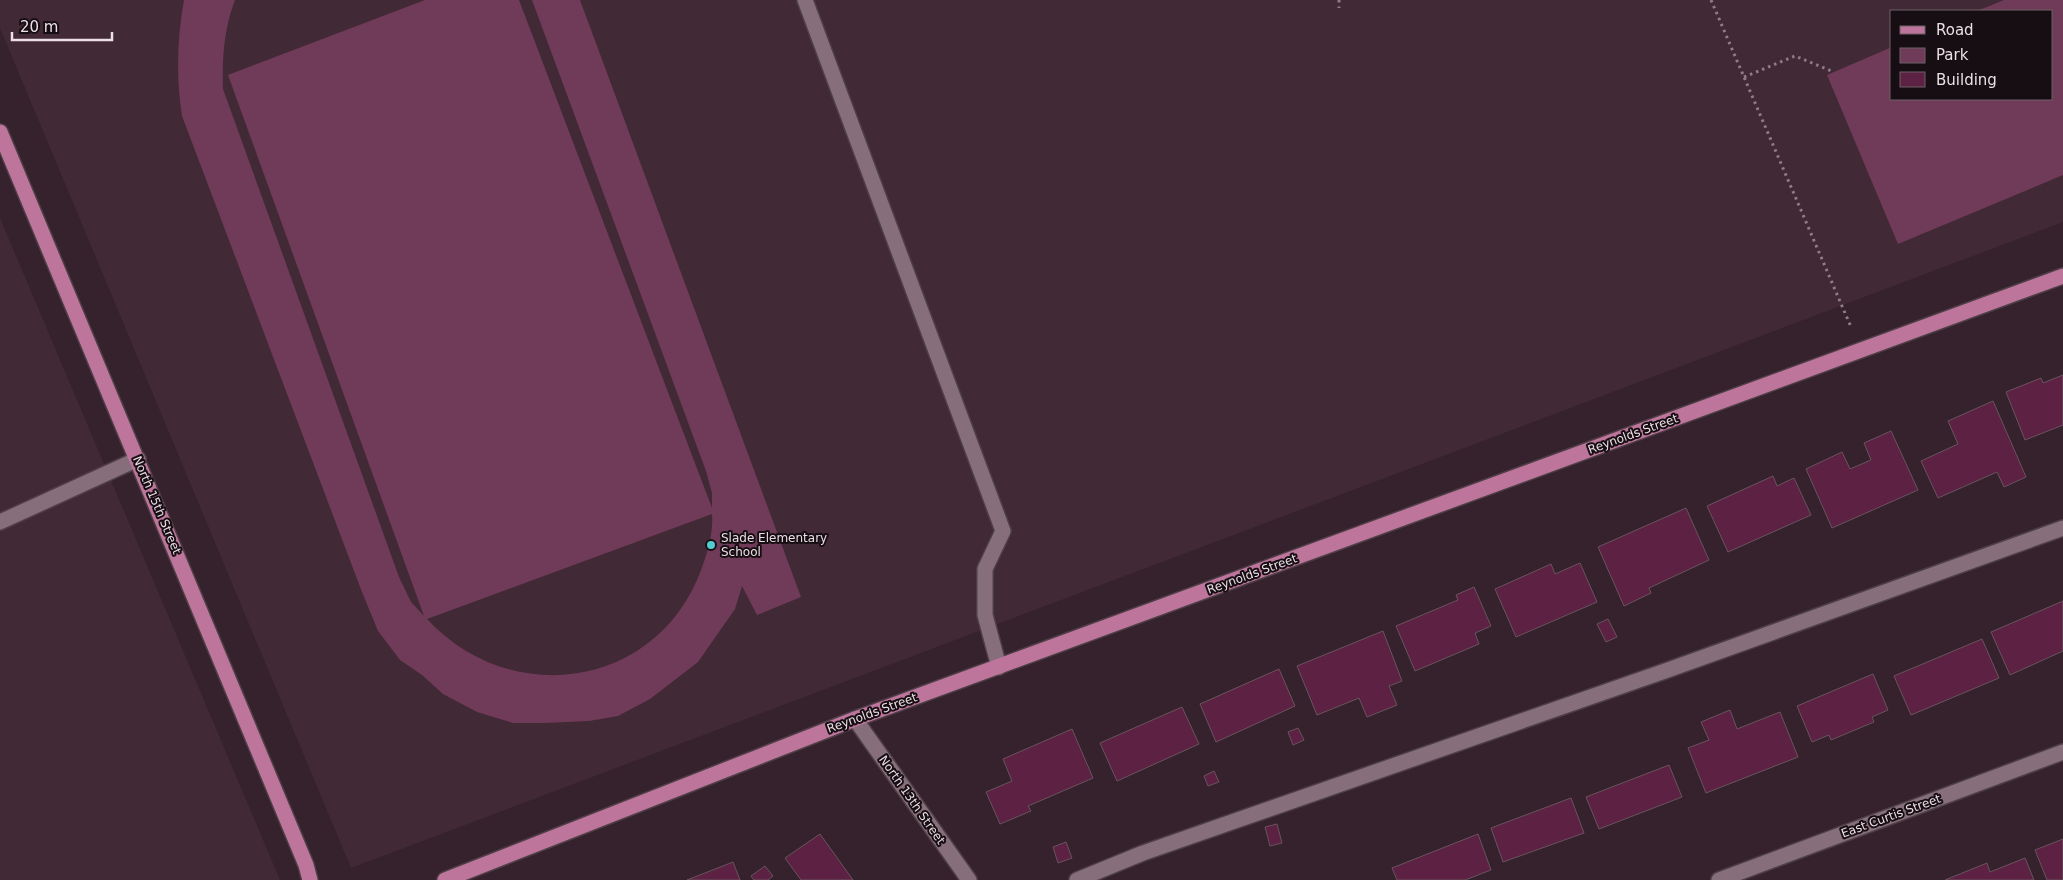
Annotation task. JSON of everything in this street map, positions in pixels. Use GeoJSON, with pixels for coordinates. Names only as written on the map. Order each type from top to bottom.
{"type":"FeatureCollection","features":[{"type":"Feature","properties":{"kind":"main road","name":"North 15th Street"},"geometry":{"type":"LineString","coordinates":[[0,132],[138,458],[306,865],[310,880]]}},
{"type":"Feature","properties":{"kind":"main road","name":"Reynolds Street"},"geometry":{"type":"LineString","coordinates":[[445,880],[855,719],[2063,276]]}},
{"type":"Feature","properties":{"kind":"street"},"geometry":{"type":"LineString","coordinates":[[805,0],[1003,531],[985,569],[985,615],[999,667]]}},
{"type":"Feature","properties":{"kind":"street"},"geometry":{"type":"LineString","coordinates":[[0,522],[138,458]]}},
{"type":"Feature","properties":{"kind":"street"},"geometry":{"type":"LineString","coordinates":[[1077,880],[1143,853],[1674,668],[2063,528]]}},
{"type":"Feature","properties":{"kind":"street","name":"North 13th Street"},"geometry":{"type":"LineString","coordinates":[[855,719],[969,880]]}},
{"type":"Feature","properties":{"kind":"street","name":"East Curtis Street"},"geometry":{"type":"LineString","coordinates":[[1719,880],[2063,752]]}},
{"type":"Feature","properties":{"kind":"path"},"geometry":{"type":"LineString","coordinates":[[1339,0],[1339,8]]}},
{"type":"Feature","properties":{"kind":"path"},"geometry":{"type":"LineString","coordinates":[[1711,0],[1861,351]]}},
{"type":"Feature","properties":{"kind":"path"},"geometry":{"type":"LineString","coordinates":[[1744,77],[1795,56],[1834,72]]}},
{"type":"Feature","properties":{"kind":"shaded area","name":"Slade Elementary School"},"geometry":{"type":"Polygon","coordinates":[[[0,0],[2063,0],[2063,222],[351,868],[0,28],[0,0]]]}},
{"type":"Feature","properties":{"kind":"shaded area"},"geometry":{"type":"Polygon","coordinates":[[[0,218],[280,880],[0,880],[0,218]]]}},
{"type":"Feature","properties":{"kind":"green space"},"geometry":{"type":"Polygon","coordinates":[[[184,0],[235,0],[224,43],[223,89],[399,577],[411,602],[424,616],[228,75],[425,0],[519,0],[712,508],[712,493],[706,471],[532,0],[580,0],[801,597],[757,615],[742,586],[735,609],[698,662],[650,699],[618,716],[589,721],[513,723],[477,712],[443,694],[422,675],[400,660],[378,631],[362,592],[182,116],[178,72],[184,0]],[[712,514],[427,619],[460,647],[496,665],[535,674],[574,674],[611,664],[645,645],[675,617],[700,573],[708,548],[712,514]]]}},
{"type":"Feature","properties":{"kind":"green space"},"geometry":{"type":"Polygon","coordinates":[[[2004,0],[2063,0],[2063,175],[1898,244],[1827,75],[1890,48],[1890,100],[2053,100],[2053,10],[1979,10],[2004,0]]]}},
{"type":"Feature","properties":{"kind":"building"},"geometry":{"type":"Polygon","coordinates":[[[2063,375],[2063,425],[2025,440],[2006,392],[2041,378],[2043,383],[2063,375]]]}},
{"type":"Feature","properties":{"kind":"building"},"geometry":{"type":"Polygon","coordinates":[[[1993,401],[2026,477],[2004,487],[1997,472],[1938,498],[1921,461],[1958,444],[1948,421],[1993,401]]]}},
{"type":"Feature","properties":{"kind":"building"},"geometry":{"type":"Polygon","coordinates":[[[1891,431],[1918,490],[1832,528],[1806,469],[1842,452],[1850,469],[1871,460],[1864,443],[1891,431]]]}},
{"type":"Feature","properties":{"kind":"building"},"geometry":{"type":"Polygon","coordinates":[[[1773,476],[1777,486],[1794,478],[1811,515],[1728,552],[1707,506],[1773,476]]]}},
{"type":"Feature","properties":{"kind":"building"},"geometry":{"type":"Polygon","coordinates":[[[1686,508],[1709,560],[1649,588],[1651,593],[1624,606],[1598,547],[1686,508]]]}},
{"type":"Feature","properties":{"kind":"building"},"geometry":{"type":"Polygon","coordinates":[[[1580,563],[1597,602],[1516,637],[1495,589],[1551,564],[1555,574],[1580,563]]]}},
{"type":"Feature","properties":{"kind":"building"},"geometry":{"type":"Polygon","coordinates":[[[1474,587],[1491,626],[1475,633],[1479,644],[1415,671],[1396,626],[1458,600],[1456,595],[1474,587]]]}},
{"type":"Feature","properties":{"kind":"building"},"geometry":{"type":"Polygon","coordinates":[[[2063,601],[2063,651],[2010,675],[1991,632],[2063,601]]]}},
{"type":"Feature","properties":{"kind":"building"},"geometry":{"type":"Polygon","coordinates":[[[1608,619],[1617,637],[1606,642],[1597,624],[1608,619]]]}},
{"type":"Feature","properties":{"kind":"building"},"geometry":{"type":"Polygon","coordinates":[[[1383,631],[1402,681],[1389,686],[1397,705],[1367,717],[1359,698],[1317,715],[1297,666],[1383,631]]]}},
{"type":"Feature","properties":{"kind":"building"},"geometry":{"type":"Polygon","coordinates":[[[1982,639],[1999,678],[1911,715],[1894,676],[1982,639]]]}},
{"type":"Feature","properties":{"kind":"building"},"geometry":{"type":"Polygon","coordinates":[[[1279,669],[1295,706],[1216,742],[1200,704],[1279,669]]]}},
{"type":"Feature","properties":{"kind":"building"},"geometry":{"type":"Polygon","coordinates":[[[1873,674],[1888,710],[1872,717],[1874,722],[1831,740],[1829,735],[1812,742],[1797,706],[1873,674]]]}},
{"type":"Feature","properties":{"kind":"building"},"geometry":{"type":"Polygon","coordinates":[[[1182,707],[1199,744],[1117,781],[1100,743],[1182,707]]]}},
{"type":"Feature","properties":{"kind":"building"},"geometry":{"type":"Polygon","coordinates":[[[1730,710],[1737,729],[1780,712],[1798,757],[1706,793],[1688,748],[1709,740],[1701,722],[1730,710]]]}},
{"type":"Feature","properties":{"kind":"building"},"geometry":{"type":"Polygon","coordinates":[[[1298,728],[1304,740],[1293,745],[1288,732],[1298,728]]]}},
{"type":"Feature","properties":{"kind":"building"},"geometry":{"type":"Polygon","coordinates":[[[1072,729],[1093,778],[1028,806],[1031,811],[1000,824],[986,792],[1012,781],[1003,759],[1072,729]]]}},
{"type":"Feature","properties":{"kind":"building"},"geometry":{"type":"Polygon","coordinates":[[[1669,765],[1682,797],[1599,829],[1586,797],[1669,765]]]}},
{"type":"Feature","properties":{"kind":"building"},"geometry":{"type":"Polygon","coordinates":[[[1214,771],[1219,782],[1208,786],[1204,776],[1214,771]]]}},
{"type":"Feature","properties":{"kind":"building"},"geometry":{"type":"Polygon","coordinates":[[[1571,798],[1584,833],[1503,862],[1491,828],[1571,798]]]}},
{"type":"Feature","properties":{"kind":"building"},"geometry":{"type":"Polygon","coordinates":[[[1277,824],[1282,843],[1270,846],[1265,827],[1277,824]]]}},
{"type":"Feature","properties":{"kind":"building"},"geometry":{"type":"Polygon","coordinates":[[[820,834],[853,880],[801,880],[785,858],[820,834]]]}},
{"type":"Feature","properties":{"kind":"building"},"geometry":{"type":"Polygon","coordinates":[[[1478,834],[1491,870],[1465,880],[1397,880],[1392,868],[1478,834]]]}},
{"type":"Feature","properties":{"kind":"building"},"geometry":{"type":"Polygon","coordinates":[[[2063,839],[2063,880],[2047,880],[2035,850],[2063,839]]]}},
{"type":"Feature","properties":{"kind":"building"},"geometry":{"type":"Polygon","coordinates":[[[1066,842],[1072,858],[1058,863],[1053,847],[1066,842]]]}},
{"type":"Feature","properties":{"kind":"building"},"geometry":{"type":"Polygon","coordinates":[[[2025,858],[2034,880],[1945,880],[1987,863],[1990,872],[2025,858]]]}},
{"type":"Feature","properties":{"kind":"building"},"geometry":{"type":"Polygon","coordinates":[[[733,862],[740,880],[687,880],[733,862]]]}},
{"type":"Feature","properties":{"kind":"building"},"geometry":{"type":"Polygon","coordinates":[[[765,866],[773,876],[768,880],[754,880],[751,876],[765,866]]]}},
{"type":"Feature","properties":{"kind":"place","name":"Slade Elementary School"},"geometry":{"type":"Point","coordinates":[711,545]}}]}
